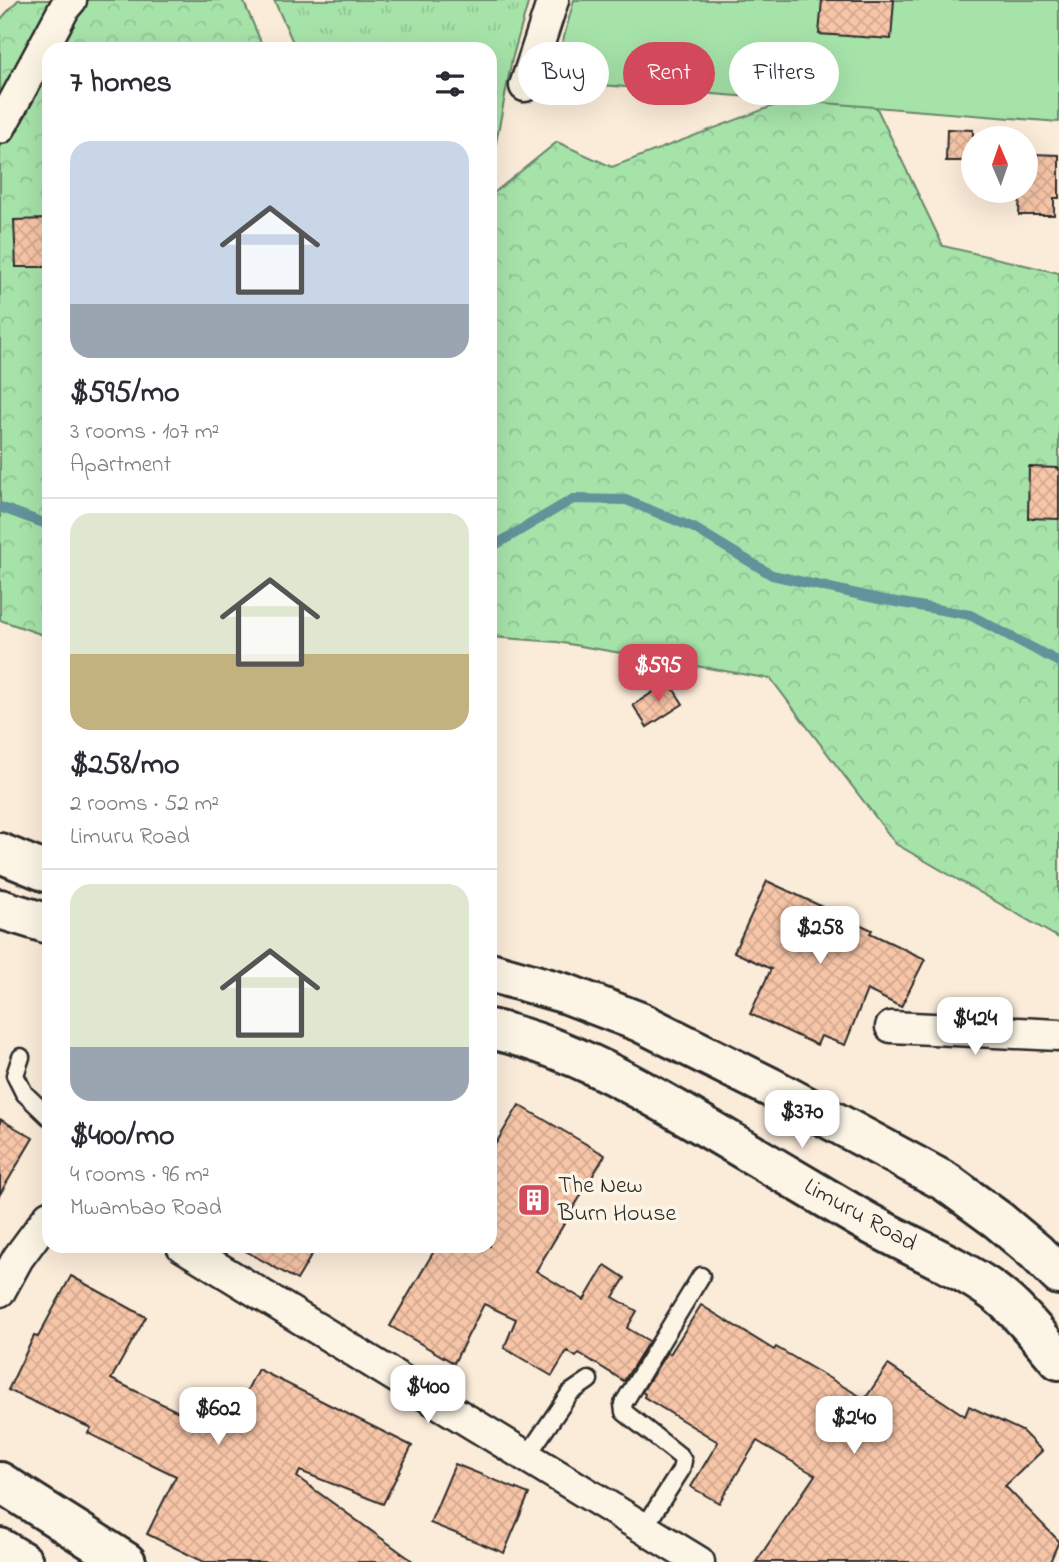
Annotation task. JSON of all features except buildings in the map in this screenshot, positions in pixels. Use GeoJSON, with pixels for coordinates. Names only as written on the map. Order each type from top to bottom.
{"type":"FeatureCollection","features":[{"type":"Feature","properties":{"kind":"main road"},"geometry":{"type":"LineString","coordinates":[[0,853],[42,870]]}},
{"type":"Feature","properties":{"kind":"main road"},"geometry":{"type":"LineString","coordinates":[[0,909],[42,922]]}},
{"type":"Feature","properties":{"kind":"main road"},"geometry":{"type":"LineString","coordinates":[[497,974],[567,994],[640,1021],[759,1081],[946,1182],[998,1220],[1059,1275]]}},
{"type":"Feature","properties":{"kind":"main road","name":"Limuru Road"},"geometry":{"type":"LineString","coordinates":[[497,1030],[511,1033],[587,1062],[684,1114],[874,1227],[950,1263],[995,1293],[1020,1315],[1059,1360]]}},
{"type":"Feature","properties":{"kind":"main road"},"geometry":{"type":"LineString","coordinates":[[0,1482],[126,1562]]}},
{"type":"Feature","properties":{"kind":"main road"},"geometry":{"type":"LineString","coordinates":[[0,1548],[23,1562]]}},
{"type":"Feature","properties":{"kind":"street"},"geometry":{"type":"LineString","coordinates":[[46,42],[65,7],[72,0]]}},
{"type":"Feature","properties":{"kind":"street"},"geometry":{"type":"LineString","coordinates":[[539,42],[553,0]]}},
{"type":"Feature","properties":{"kind":"street"},"geometry":{"type":"LineString","coordinates":[[0,128],[42,50]]}},
{"type":"Feature","properties":{"kind":"street"},"geometry":{"type":"LineString","coordinates":[[891,1027],[1059,1035]]}},
{"type":"Feature","properties":{"kind":"street"},"geometry":{"type":"LineString","coordinates":[[0,1291],[18,1258],[42,1225]]}},
{"type":"Feature","properties":{"kind":"street"},"geometry":{"type":"LineString","coordinates":[[194,1253],[699,1562]]}},
{"type":"Feature","properties":{"kind":"lane"},"geometry":{"type":"LineString","coordinates":[[22,1057],[15,1075],[24,1093],[42,1110]]}},
{"type":"Feature","properties":{"kind":"lane"},"geometry":{"type":"LineString","coordinates":[[644,1528],[681,1470],[682,1461],[680,1456],[624,1412],[623,1404],[701,1276]]}},
{"type":"Feature","properties":{"kind":"lane"},"geometry":{"type":"LineString","coordinates":[[527,1456],[570,1393],[589,1380]]}},
{"type":"Feature","properties":{"kind":"green space"},"geometry":{"type":"Polygon","coordinates":[[[18,0],[243,0],[261,42],[42,42],[42,635],[0,620],[0,20],[18,0]]]}},
{"type":"Feature","properties":{"kind":"green space"},"geometry":{"type":"Polygon","coordinates":[[[274,0],[529,0],[512,59],[497,138],[497,42],[293,42],[274,0]]]}},
{"type":"Feature","properties":{"kind":"green space"},"geometry":{"type":"Polygon","coordinates":[[[574,0],[1059,0],[1059,122],[839,104],[839,42],[729,42],[729,95],[715,94],[715,42],[623,42],[623,87],[609,86],[609,42],[563,42],[574,0]]]}},
{"type":"Feature","properties":{"kind":"green space"},"geometry":{"type":"Polygon","coordinates":[[[870,94],[943,246],[1059,273],[1059,938],[896,844],[771,679],[557,642],[497,638],[497,190],[557,142],[612,167],[775,105],[839,105],[839,95],[870,94]]]}},
{"type":"Feature","properties":{"kind":"waterway"},"geometry":{"type":"LineString","coordinates":[[497,544],[573,499],[626,500],[694,528],[772,575],[879,599],[970,615],[1059,662]]}},
{"type":"Feature","properties":{"kind":"waterway"},"geometry":{"type":"LineString","coordinates":[[0,507],[42,522]]}},
{"type":"Feature","properties":{"kind":"place","name":"The New Burn House"},"geometry":{"type":"Point","coordinates":[534,1200]}}]}
